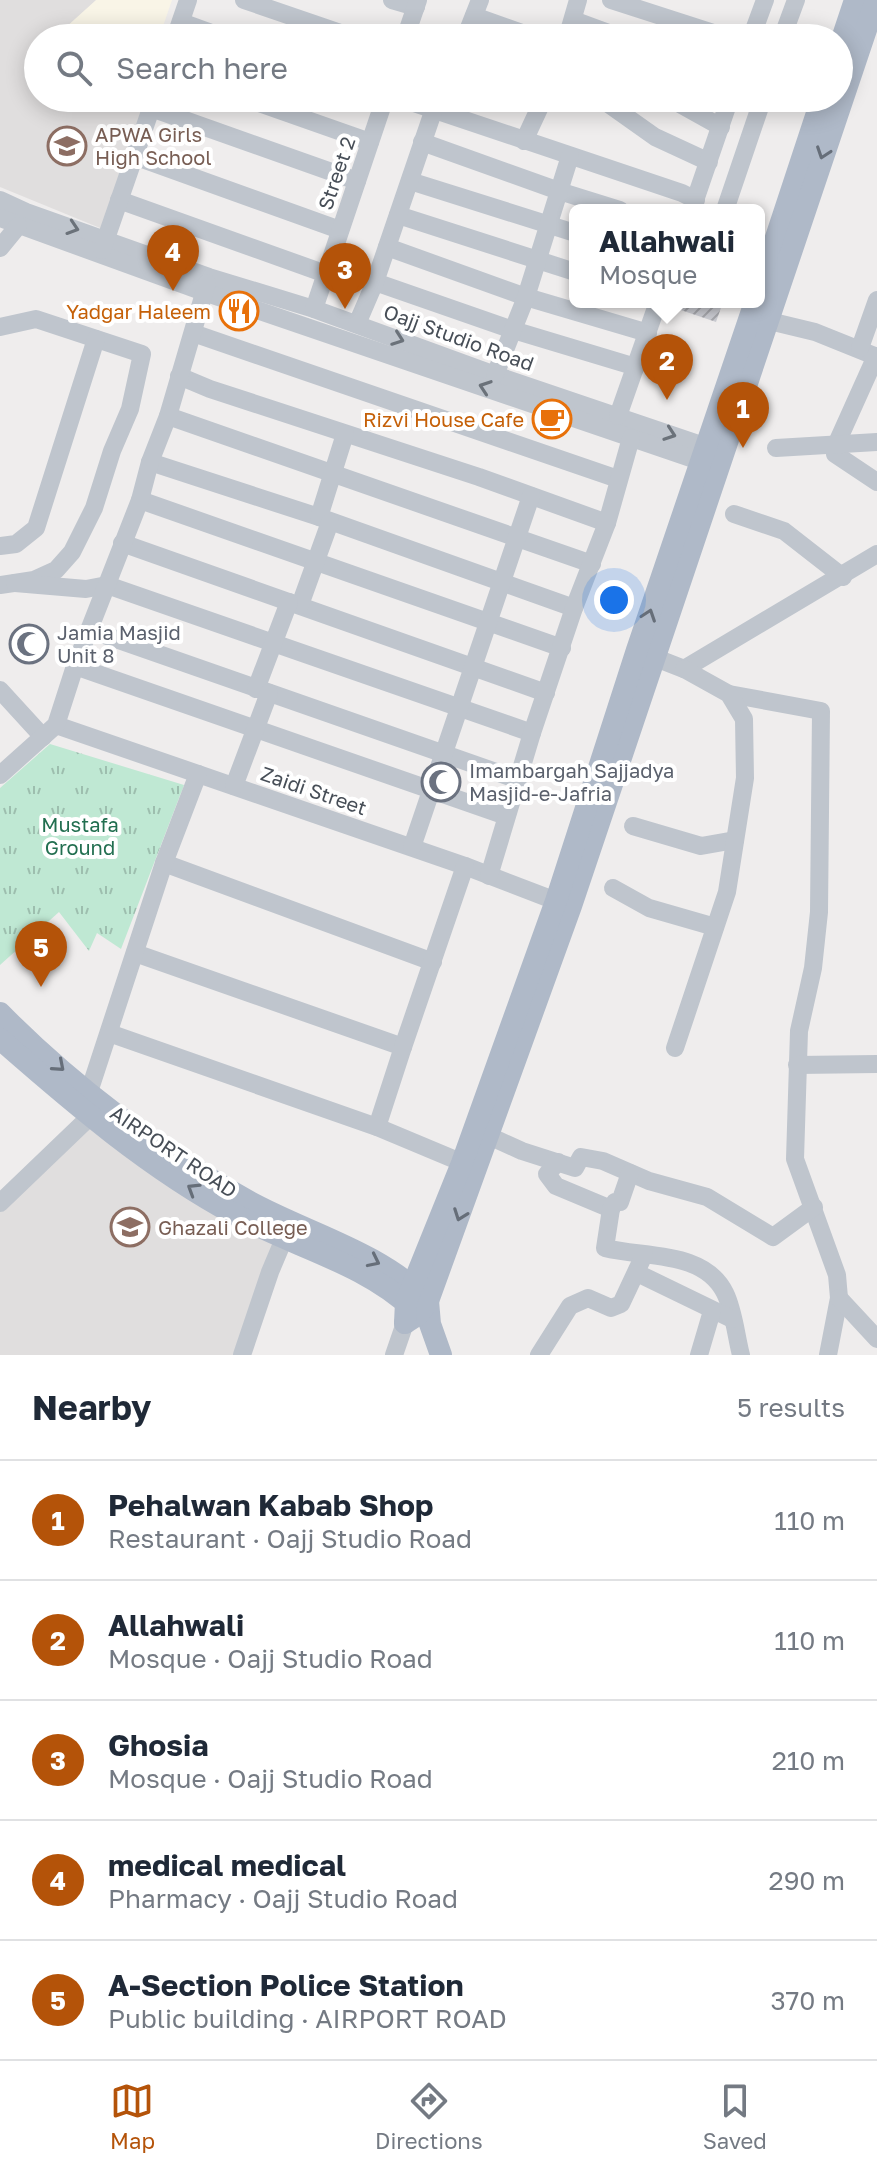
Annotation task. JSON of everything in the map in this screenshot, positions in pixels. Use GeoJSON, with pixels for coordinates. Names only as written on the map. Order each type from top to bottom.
{"type":"FeatureCollection","features":[{"type":"Feature","properties":{"kind":"main road"},"geometry":{"type":"LineString","coordinates":[[847,24],[855,0]]}},
{"type":"Feature","properties":{"kind":"main road"},"geometry":{"type":"LineString","coordinates":[[853,60],[876,0]]}},
{"type":"Feature","properties":{"kind":"main road"},"geometry":{"type":"LineString","coordinates":[[765,256],[817,112]]}},
{"type":"Feature","properties":{"kind":"main road"},"geometry":{"type":"LineString","coordinates":[[765,292],[833,112]]}},
{"type":"Feature","properties":{"kind":"main road"},"geometry":{"type":"LineString","coordinates":[[441,1355],[417,1308],[470,1166],[556,901],[712,457],[757,313]]}},
{"type":"Feature","properties":{"kind":"main road"},"geometry":{"type":"LineString","coordinates":[[470,1166],[489,1136],[571,906],[645,653]]}},
{"type":"Feature","properties":{"kind":"main road","name":"AIRPORT ROAD"},"geometry":{"type":"LineString","coordinates":[[0,1014],[95,1104],[248,1201],[288,1230],[394,1271],[417,1308]]}},
{"type":"Feature","properties":{"kind":"main road"},"geometry":{"type":"LineString","coordinates":[[5,1047],[95,1104]]}},
{"type":"Feature","properties":{"kind":"street"},"geometry":{"type":"LineString","coordinates":[[180,24],[188,0]]}},
{"type":"Feature","properties":{"kind":"street"},"geometry":{"type":"LineString","coordinates":[[244,0],[314,24]]}},
{"type":"Feature","properties":{"kind":"street"},"geometry":{"type":"LineString","coordinates":[[392,0],[417,4],[410,24]]}},
{"type":"Feature","properties":{"kind":"street"},"geometry":{"type":"LineString","coordinates":[[611,0],[686,24]]}},
{"type":"Feature","properties":{"kind":"street"},"geometry":{"type":"LineString","coordinates":[[744,0],[764,2],[756,24]]}},
{"type":"Feature","properties":{"kind":"street"},"geometry":{"type":"LineString","coordinates":[[787,24],[796,0]]}},
{"type":"Feature","properties":{"kind":"street"},"geometry":{"type":"LineString","coordinates":[[477,8],[508,24]]}},
{"type":"Feature","properties":{"kind":"street"},"geometry":{"type":"LineString","coordinates":[[572,12],[595,24]]}},
{"type":"Feature","properties":{"kind":"street"},"geometry":{"type":"LineString","coordinates":[[102,247],[150,112]]}},
{"type":"Feature","properties":{"kind":"street"},"geometry":{"type":"LineString","coordinates":[[177,112],[357,181]]}},
{"type":"Feature","properties":{"kind":"street"},"geometry":{"type":"LineString","coordinates":[[285,112],[370,142]]}},
{"type":"Feature","properties":{"kind":"street","name":"Street 2"},"geometry":{"type":"LineString","coordinates":[[314,309],[380,112]]}},
{"type":"Feature","properties":{"kind":"street"},"geometry":{"type":"LineString","coordinates":[[357,324],[375,282],[433,112]]}},
{"type":"Feature","properties":{"kind":"street"},"geometry":{"type":"LineString","coordinates":[[442,112],[682,193],[693,204]]}},
{"type":"Feature","properties":{"kind":"street"},"geometry":{"type":"LineString","coordinates":[[524,141],[537,112]]}},
{"type":"Feature","properties":{"kind":"street"},"geometry":{"type":"LineString","coordinates":[[620,112],[655,137],[709,162]]}},
{"type":"Feature","properties":{"kind":"street"},"geometry":{"type":"LineString","coordinates":[[694,112],[721,127]]}},
{"type":"Feature","properties":{"kind":"street"},"geometry":{"type":"LineString","coordinates":[[694,204],[726,112]]}},
{"type":"Feature","properties":{"kind":"street"},"geometry":{"type":"LineString","coordinates":[[727,204],[758,112]]}},
{"type":"Feature","properties":{"kind":"street"},"geometry":{"type":"LineString","coordinates":[[422,142],[601,204]]}},
{"type":"Feature","properties":{"kind":"street"},"geometry":{"type":"LineString","coordinates":[[134,156],[340,230]]}},
{"type":"Feature","properties":{"kind":"street"},"geometry":{"type":"LineString","coordinates":[[495,375],[526,297],[570,156]]}},
{"type":"Feature","properties":{"kind":"street"},"geometry":{"type":"LineString","coordinates":[[410,181],[569,231]]}},
{"type":"Feature","properties":{"kind":"street","name":"Oajj Studio Road"},"geometry":{"type":"LineString","coordinates":[[0,200],[102,247],[631,438],[712,457]]}},
{"type":"Feature","properties":{"kind":"street"},"geometry":{"type":"LineString","coordinates":[[119,200],[326,274]]}},
{"type":"Feature","properties":{"kind":"street"},"geometry":{"type":"LineString","coordinates":[[398,215],[569,270]]}},
{"type":"Feature","properties":{"kind":"street","name":"Oajj Studio Road"},"geometry":{"type":"LineString","coordinates":[[0,218],[18,226],[102,247]]}},
{"type":"Feature","properties":{"kind":"street"},"geometry":{"type":"LineString","coordinates":[[0,248],[18,226]]}},
{"type":"Feature","properties":{"kind":"street"},"geometry":{"type":"LineString","coordinates":[[387,247],[526,297],[648,333]]}},
{"type":"Feature","properties":{"kind":"street"},"geometry":{"type":"LineString","coordinates":[[375,282],[513,330],[636,367]]}},
{"type":"Feature","properties":{"kind":"street"},"geometry":{"type":"LineString","coordinates":[[0,775],[50,731],[140,500],[206,284]]}},
{"type":"Feature","properties":{"kind":"street","name":"Oajj Studio Road"},"geometry":{"type":"LineString","coordinates":[[206,284],[314,309],[618,416],[712,457]]}},
{"type":"Feature","properties":{"kind":"street"},"geometry":{"type":"LineString","coordinates":[[877,300],[871,354],[835,454],[877,482]]}},
{"type":"Feature","properties":{"kind":"street"},"geometry":{"type":"LineString","coordinates":[[618,416],[656,308]]}},
{"type":"Feature","properties":{"kind":"street"},"geometry":{"type":"LineString","coordinates":[[757,313],[871,354]]}},
{"type":"Feature","properties":{"kind":"street"},"geometry":{"type":"LineString","coordinates":[[0,327],[36,319],[142,354],[130,409],[112,451],[94,508],[72,552],[56,570],[34,580],[8,584]]}},
{"type":"Feature","properties":{"kind":"street"},"geometry":{"type":"LineString","coordinates":[[193,333],[618,479]]}},
{"type":"Feature","properties":{"kind":"street"},"geometry":{"type":"LineString","coordinates":[[0,546],[16,544],[36,528],[96,339]]}},
{"type":"Feature","properties":{"kind":"street"},"geometry":{"type":"LineString","coordinates":[[179,376],[607,523]]}},
{"type":"Feature","properties":{"kind":"street"},"geometry":{"type":"LineString","coordinates":[[168,416],[592,564]]}},
{"type":"Feature","properties":{"kind":"street"},"geometry":{"type":"LineString","coordinates":[[234,786],[256,729],[273,643],[315,562],[333,473],[345,434]]}},
{"type":"Feature","properties":{"kind":"street"},"geometry":{"type":"LineString","coordinates":[[489,876],[516,779],[574,608],[607,523],[631,438]]}},
{"type":"Feature","properties":{"kind":"street"},"geometry":{"type":"LineString","coordinates":[[776,448],[877,442]]}},
{"type":"Feature","properties":{"kind":"street"},"geometry":{"type":"LineString","coordinates":[[150,462],[574,608]]}},
{"type":"Feature","properties":{"kind":"street"},"geometry":{"type":"LineString","coordinates":[[412,847],[531,496]]}},
{"type":"Feature","properties":{"kind":"street"},"geometry":{"type":"LineString","coordinates":[[140,500],[562,648]]}},
{"type":"Feature","properties":{"kind":"street"},"geometry":{"type":"LineString","coordinates":[[734,514],[784,531],[843,577]]}},
{"type":"Feature","properties":{"kind":"street"},"geometry":{"type":"LineString","coordinates":[[122,543],[546,693]]}},
{"type":"Feature","properties":{"kind":"street"},"geometry":{"type":"LineString","coordinates":[[684,669],[877,554]]}},
{"type":"Feature","properties":{"kind":"street"},"geometry":{"type":"LineString","coordinates":[[8,584],[86,589],[107,585],[532,733]]}},
{"type":"Feature","properties":{"kind":"street"},"geometry":{"type":"LineString","coordinates":[[90,630],[516,779]]}},
{"type":"Feature","properties":{"kind":"street"},"geometry":{"type":"LineString","coordinates":[[645,653],[684,669],[729,694],[821,711],[819,912],[813,968],[799,1031],[795,1159],[837,1275],[839,1298],[828,1355]]}},
{"type":"Feature","properties":{"kind":"street"},"geometry":{"type":"LineString","coordinates":[[75,666],[506,816]]}},
{"type":"Feature","properties":{"kind":"street"},"geometry":{"type":"LineString","coordinates":[[0,690],[50,731]]}},
{"type":"Feature","properties":{"kind":"street"},"geometry":{"type":"LineString","coordinates":[[675,1048],[727,892],[745,778],[744,719],[729,694]]}},
{"type":"Feature","properties":{"kind":"street","name":"Zaidi Street"},"geometry":{"type":"LineString","coordinates":[[50,731],[234,786],[412,847],[556,901]]}},
{"type":"Feature","properties":{"kind":"street"},"geometry":{"type":"LineString","coordinates":[[0,1203],[95,1104],[109,1033],[164,863],[198,774]]}},
{"type":"Feature","properties":{"kind":"street"},"geometry":{"type":"LineString","coordinates":[[633,826],[701,846],[735,840]]}},
{"type":"Feature","properties":{"kind":"street"},"geometry":{"type":"LineString","coordinates":[[164,863],[433,962]]}},
{"type":"Feature","properties":{"kind":"street"},"geometry":{"type":"LineString","coordinates":[[377,1127],[465,866]]}},
{"type":"Feature","properties":{"kind":"street"},"geometry":{"type":"LineString","coordinates":[[613,888],[649,908],[715,927]]}},
{"type":"Feature","properties":{"kind":"street"},"geometry":{"type":"LineString","coordinates":[[135,953],[403,1047]]}},
{"type":"Feature","properties":{"kind":"street"},"geometry":{"type":"LineString","coordinates":[[109,1033],[377,1127],[470,1166]]}},
{"type":"Feature","properties":{"kind":"street"},"geometry":{"type":"LineString","coordinates":[[797,1065],[877,1064]]}},
{"type":"Feature","properties":{"kind":"street"},"geometry":{"type":"LineString","coordinates":[[489,1136],[522,1151],[575,1168],[581,1157],[603,1161],[649,1181],[707,1197],[773,1237],[814,1207]]}},
{"type":"Feature","properties":{"kind":"street"},"geometry":{"type":"LineString","coordinates":[[558,1162],[547,1174],[556,1186],[611,1209]]}},
{"type":"Feature","properties":{"kind":"street"},"geometry":{"type":"LineString","coordinates":[[630,1173],[620,1202],[615,1202],[611,1209],[605,1248],[685,1260],[710,1275],[725,1293],[741,1355]]}},
{"type":"Feature","properties":{"kind":"street"},"geometry":{"type":"LineString","coordinates":[[242,1355],[288,1230]]}},
{"type":"Feature","properties":{"kind":"street"},"geometry":{"type":"LineString","coordinates":[[539,1355],[570,1306],[588,1298],[611,1308],[621,1304],[644,1255]]}},
{"type":"Feature","properties":{"kind":"street"},"geometry":{"type":"LineString","coordinates":[[637,1273],[732,1319]]}},
{"type":"Feature","properties":{"kind":"street"},"geometry":{"type":"LineString","coordinates":[[839,1298],[877,1339]]}},
{"type":"Feature","properties":{"kind":"street"},"geometry":{"type":"LineString","coordinates":[[394,1355],[417,1308]]}},
{"type":"Feature","properties":{"kind":"street"},"geometry":{"type":"LineString","coordinates":[[699,1355],[712,1311]]}},
{"type":"Feature","properties":{"kind":"shaded area","name":"APWA Girls High School"},"geometry":{"type":"Polygon","coordinates":[[[0,0],[96,0],[69,24],[24,24],[24,112],[146,112],[105,230],[0,187],[0,0]]]}},
{"type":"Feature","properties":{"kind":"shaded area"},"geometry":{"type":"Polygon","coordinates":[[[95,0],[172,0],[164,24],[68,24],[95,0]]]}},
{"type":"Feature","properties":{"kind":"shaded area","name":"Ghazali College"},"geometry":{"type":"Polygon","coordinates":[[[92,1116],[284,1238],[244,1355],[0,1355],[0,1203],[92,1116]]]}},
{"type":"Feature","properties":{"kind":"green space","name":"Mustafa Ground"},"geometry":{"type":"Polygon","coordinates":[[[50,744],[184,785],[121,949],[97,933],[89,951],[59,912],[0,965],[0,788],[50,744]]]}},
{"type":"Feature","properties":{"kind":"building"},"geometry":{"type":"Polygon","coordinates":[[[675,308],[721,308],[716,322],[675,308]]]}},
{"type":"Feature","properties":{"kind":"place","name":"APWA Girls High School"},"geometry":{"type":"Point","coordinates":[67,146]}},
{"type":"Feature","properties":{"kind":"place","name":"medical medical"},"geometry":{"type":"Point","coordinates":[173,291]}},
{"type":"Feature","properties":{"kind":"place","name":"Ghosia"},"geometry":{"type":"Point","coordinates":[345,309]}},
{"type":"Feature","properties":{"kind":"place","name":"Yadgar Haleem"},"geometry":{"type":"Point","coordinates":[239,311]}},
{"type":"Feature","properties":{"kind":"place","name":"Allahwali"},"geometry":{"type":"Point","coordinates":[667,400]}},
{"type":"Feature","properties":{"kind":"place","name":"Rizvi House Cafe"},"geometry":{"type":"Point","coordinates":[552,419]}},
{"type":"Feature","properties":{"kind":"place","name":"Pehalwan Kabab Shop"},"geometry":{"type":"Point","coordinates":[743,448]}},
{"type":"Feature","properties":{"kind":"place","name":"Jamia Masjid Unit 8"},"geometry":{"type":"Point","coordinates":[29,644]}},
{"type":"Feature","properties":{"kind":"place","name":"Imambargah Sajjadya Masjid-e-Jafria"},"geometry":{"type":"Point","coordinates":[441,782]}},
{"type":"Feature","properties":{"kind":"place","name":"A-Section Police Station"},"geometry":{"type":"Point","coordinates":[41,987]}},
{"type":"Feature","properties":{"kind":"place","name":"Ghazali College"},"geometry":{"type":"Point","coordinates":[130,1227]}}]}
